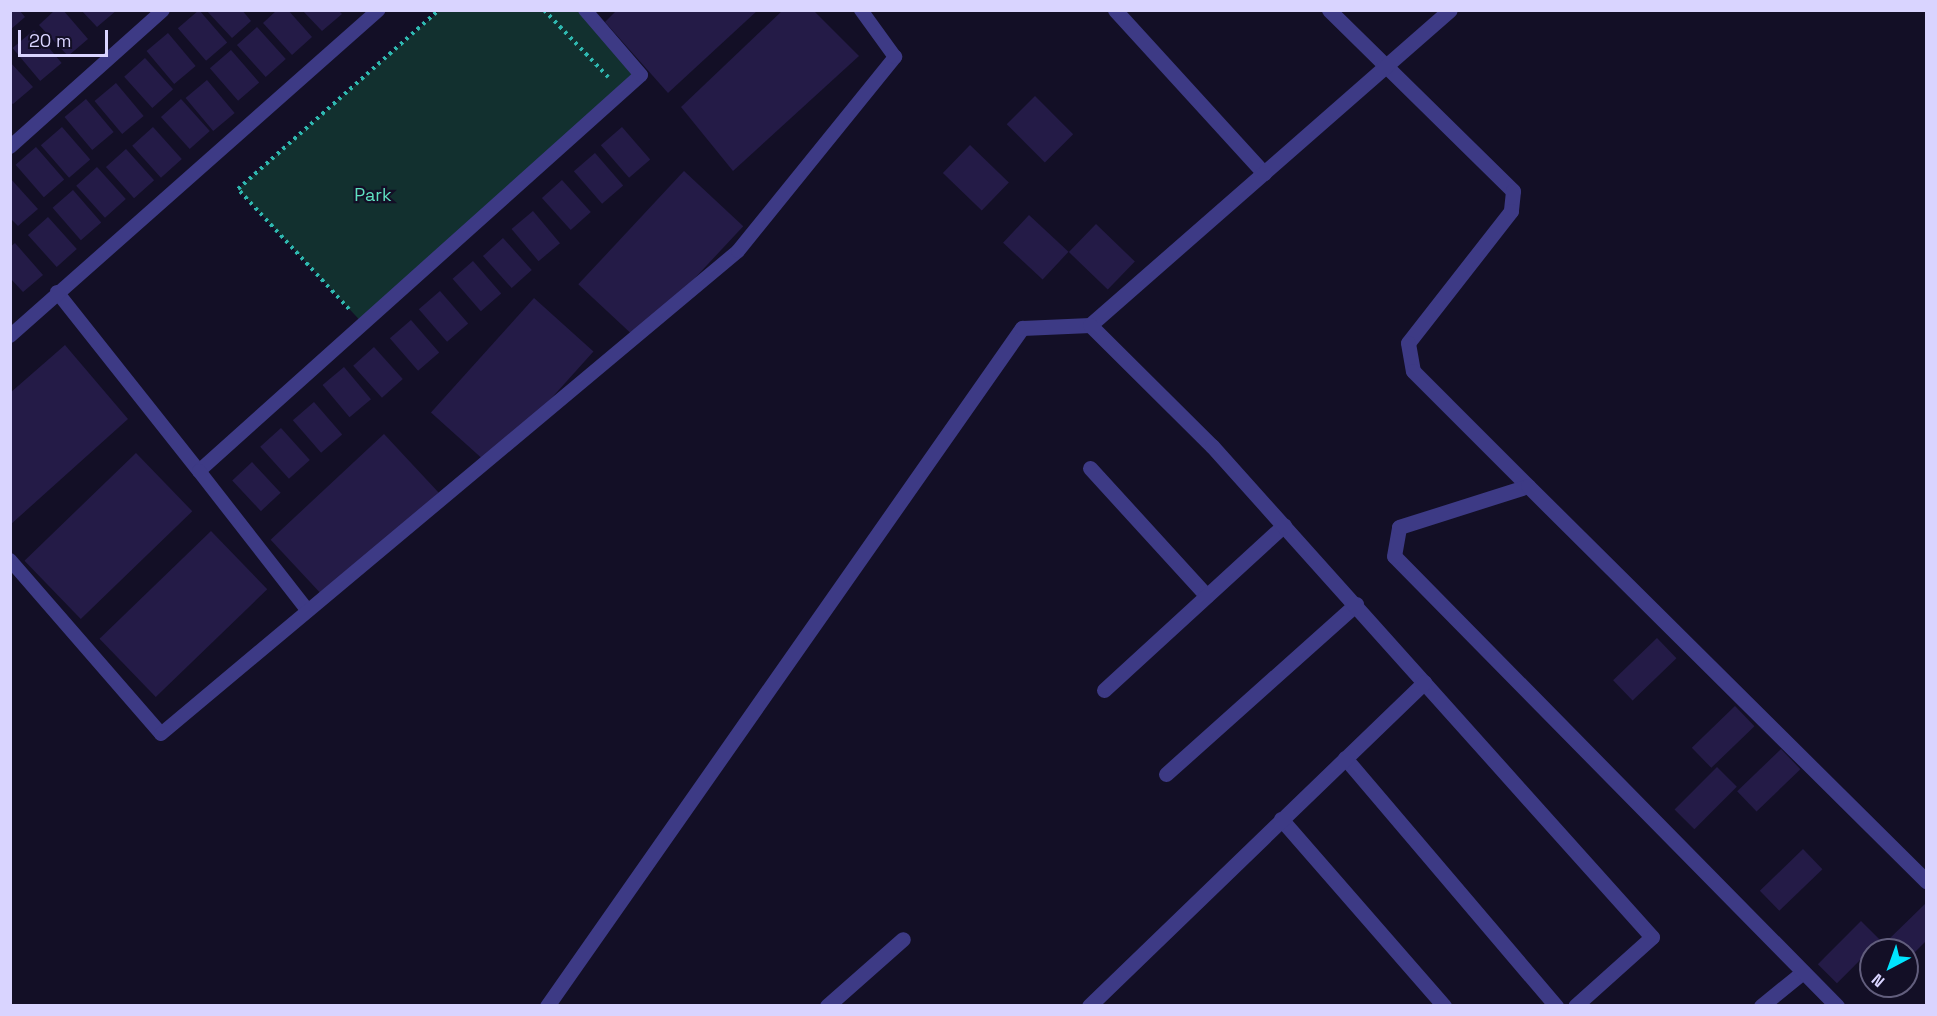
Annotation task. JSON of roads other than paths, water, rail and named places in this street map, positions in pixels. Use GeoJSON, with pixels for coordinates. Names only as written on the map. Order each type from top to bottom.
{"type":"FeatureCollection","features":[{"type":"Feature","properties":{"kind":"street"},"geometry":{"type":"LineString","coordinates":[[1115,10],[1264,173]]}},
{"type":"Feature","properties":{"kind":"street"},"geometry":{"type":"LineString","coordinates":[[1329,10],[1513,191],[1511,211],[1408,343],[1413,371],[1926,881]]}},
{"type":"Feature","properties":{"kind":"street"},"geometry":{"type":"LineString","coordinates":[[547,1005],[1022,328],[1090,325],[1450,10]]}},
{"type":"Feature","properties":{"kind":"street"},"geometry":{"type":"LineString","coordinates":[[1090,325],[1212,446],[1652,937],[1575,1005]]}},
{"type":"Feature","properties":{"kind":"street"},"geometry":{"type":"LineString","coordinates":[[1090,468],[1207,596]]}},
{"type":"Feature","properties":{"kind":"street"},"geometry":{"type":"LineString","coordinates":[[1528,486],[1399,527],[1394,556],[1837,1005]]}},
{"type":"Feature","properties":{"kind":"street"},"geometry":{"type":"LineString","coordinates":[[1104,690],[1284,525]]}},
{"type":"Feature","properties":{"kind":"street"},"geometry":{"type":"LineString","coordinates":[[1166,774],[1356,604]]}},
{"type":"Feature","properties":{"kind":"street"},"geometry":{"type":"LineString","coordinates":[[1089,1005],[1424,682]]}},
{"type":"Feature","properties":{"kind":"street"},"geometry":{"type":"LineString","coordinates":[[1345,758],[1556,1005]]}},
{"type":"Feature","properties":{"kind":"street"},"geometry":{"type":"LineString","coordinates":[[1281,819],[1444,1005]]}},
{"type":"Feature","properties":{"kind":"street"},"geometry":{"type":"LineString","coordinates":[[827,1005],[903,939]]}},
{"type":"Feature","properties":{"kind":"street"},"geometry":{"type":"LineString","coordinates":[[1761,1005],[1803,972]]}},
{"type":"Feature","properties":{"kind":"lane"},"geometry":{"type":"LineString","coordinates":[[10,147],[163,10]]}},
{"type":"Feature","properties":{"kind":"lane"},"geometry":{"type":"LineString","coordinates":[[10,336],[378,10]]}},
{"type":"Feature","properties":{"kind":"lane"},"geometry":{"type":"LineString","coordinates":[[199,471],[641,75],[585,10]]}},
{"type":"Feature","properties":{"kind":"lane"},"geometry":{"type":"LineString","coordinates":[[10,560],[161,734],[738,251],[895,57],[861,10]]}},
{"type":"Feature","properties":{"kind":"lane"},"geometry":{"type":"LineString","coordinates":[[57,292],[308,611]]}},
{"type":"Feature","properties":{"kind":"park label","name":"Park"},"geometry":{"type":"Point","coordinates":[373,195]}}]}
